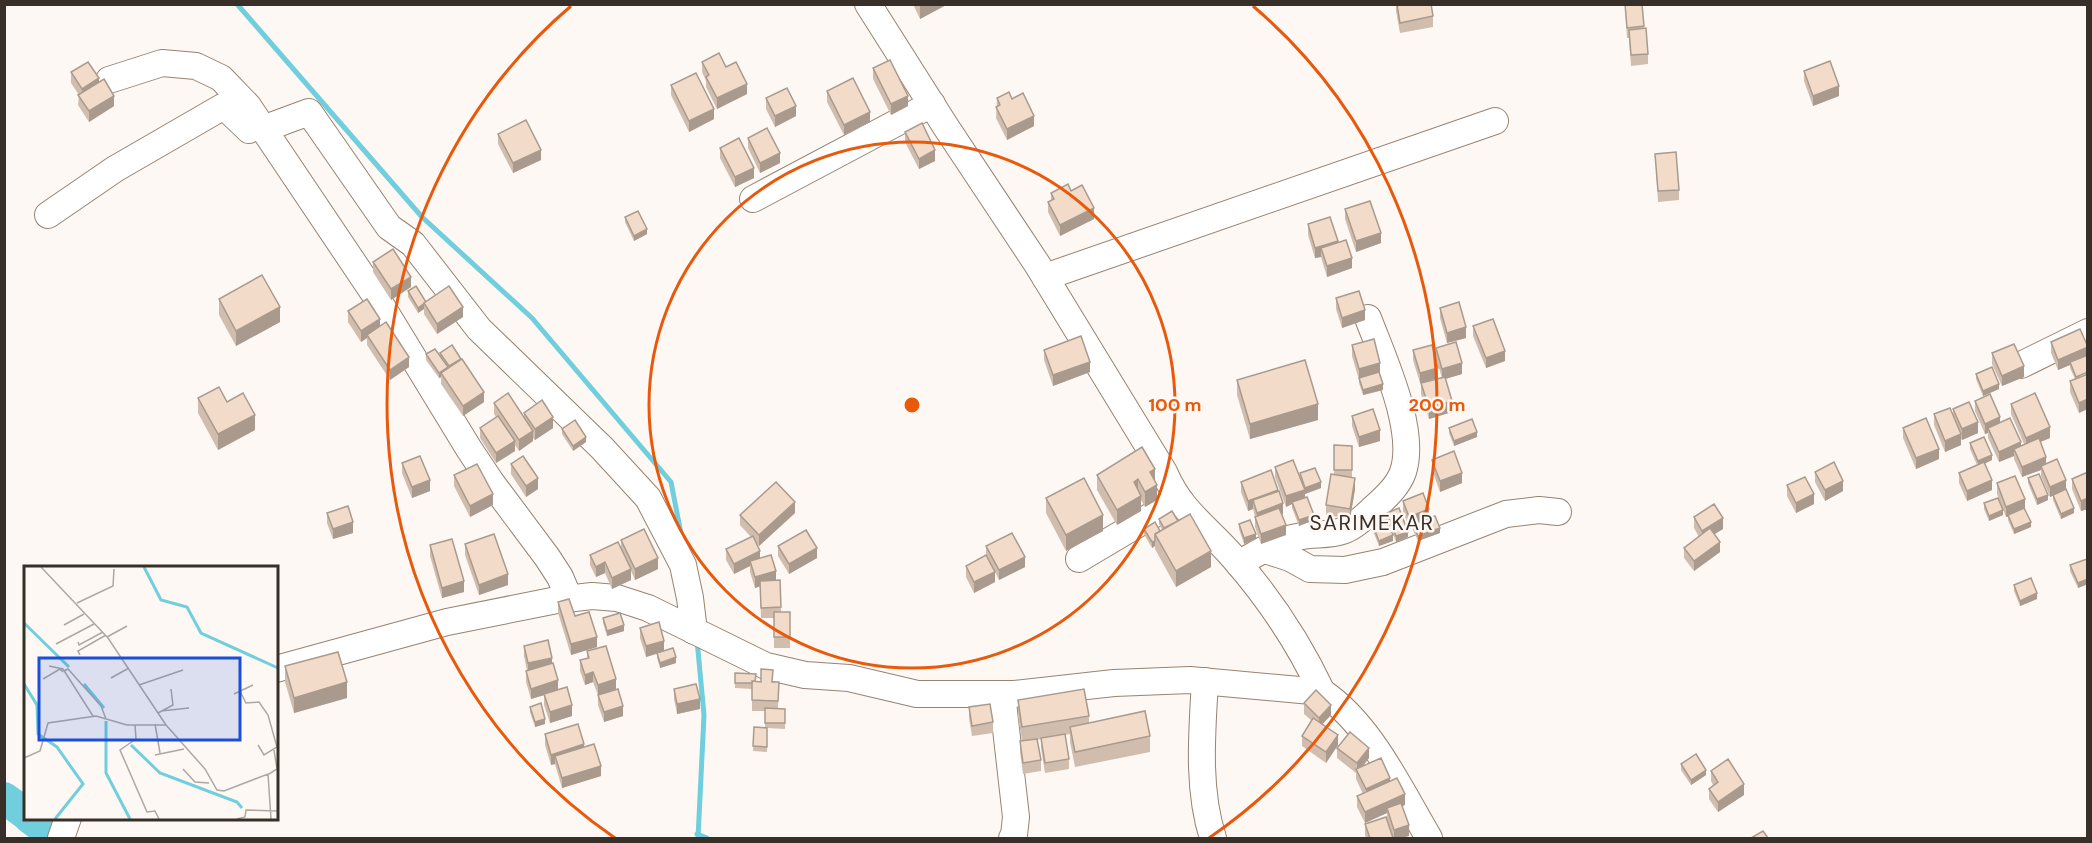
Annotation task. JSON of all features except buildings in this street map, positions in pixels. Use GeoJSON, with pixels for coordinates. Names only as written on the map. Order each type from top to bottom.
{"type":"FeatureCollection","features":[{"type":"Feature","properties":{"kind":"street"},"geometry":{"type":"LineString","coordinates":[[868,4],[1045,277],[1152,453],[1172,491],[1184,508],[1239,564],[1298,644],[1322,692]]}},
{"type":"Feature","properties":{"kind":"street"},"geometry":{"type":"LineString","coordinates":[[108,80],[162,63],[196,66],[221,78],[248,106],[375,295],[491,482],[547,557],[560,577],[569,598]]}},
{"type":"Feature","properties":{"kind":"street"},"geometry":{"type":"LineString","coordinates":[[753,199],[932,104]]}},
{"type":"Feature","properties":{"kind":"street"},"geometry":{"type":"LineString","coordinates":[[48,215],[170,135],[224,106],[253,135],[266,134],[309,112],[389,227],[412,244],[478,329],[602,448],[648,498],[683,565],[694,631]]}},
{"type":"Feature","properties":{"kind":"street"},"geometry":{"type":"LineString","coordinates":[[1045,277],[1495,121]]}},
{"type":"Feature","properties":{"kind":"street"},"geometry":{"type":"LineString","coordinates":[[1239,564],[1294,537],[1331,533],[1349,528],[1385,498],[1396,485],[1403,471],[1407,448],[1404,423],[1368,318]]}},
{"type":"Feature","properties":{"kind":"street"},"geometry":{"type":"LineString","coordinates":[[2021,364],[2086,337]]}},
{"type":"Feature","properties":{"kind":"street"},"geometry":{"type":"LineString","coordinates":[[1079,559],[1178,500]]}},
{"type":"Feature","properties":{"kind":"street"},"geometry":{"type":"LineString","coordinates":[[1265,550],[1290,558],[1310,569],[1345,570],[1383,562],[1506,514],[1539,510],[1558,512]]}},
{"type":"Feature","properties":{"kind":"street"},"geometry":{"type":"LineString","coordinates":[[278,668],[447,622],[569,598],[592,596],[617,598],[659,614],[766,666],[796,674],[849,678],[917,694],[1002,694],[1114,683],[1205,681],[1322,692],[1337,702],[1372,745],[1394,777],[1429,838]]}},
{"type":"Feature","properties":{"kind":"street"},"geometry":{"type":"LineString","coordinates":[[1205,681],[1203,781],[1206,812],[1213,838]]}},
{"type":"Feature","properties":{"kind":"street"},"geometry":{"type":"LineString","coordinates":[[1002,694],[1016,817],[1012,838]]}},
{"type":"Feature","properties":{"kind":"waterway"},"geometry":{"type":"LineString","coordinates":[[237,4],[422,217],[532,318],[671,482],[682,539]]}},
{"type":"Feature","properties":{"kind":"waterway"},"geometry":{"type":"LineString","coordinates":[[697,640],[704,715],[698,838]]}},
{"type":"Feature","properties":{"kind":"waterway"},"geometry":{"type":"LineString","coordinates":[[4,798],[24,813]]}},
{"type":"Feature","properties":{"kind":"waterway"},"geometry":{"type":"LineString","coordinates":[[31,819],[57,838]]}},
{"type":"Feature","properties":{"kind":"waterway"},"geometry":{"type":"LineString","coordinates":[[697,834],[707,838]]}},
{"type":"Feature","properties":{"kind":"district","name":"SARIMEKAR"},"geometry":{"type":"Point","coordinates":[1372,523]}}]}
